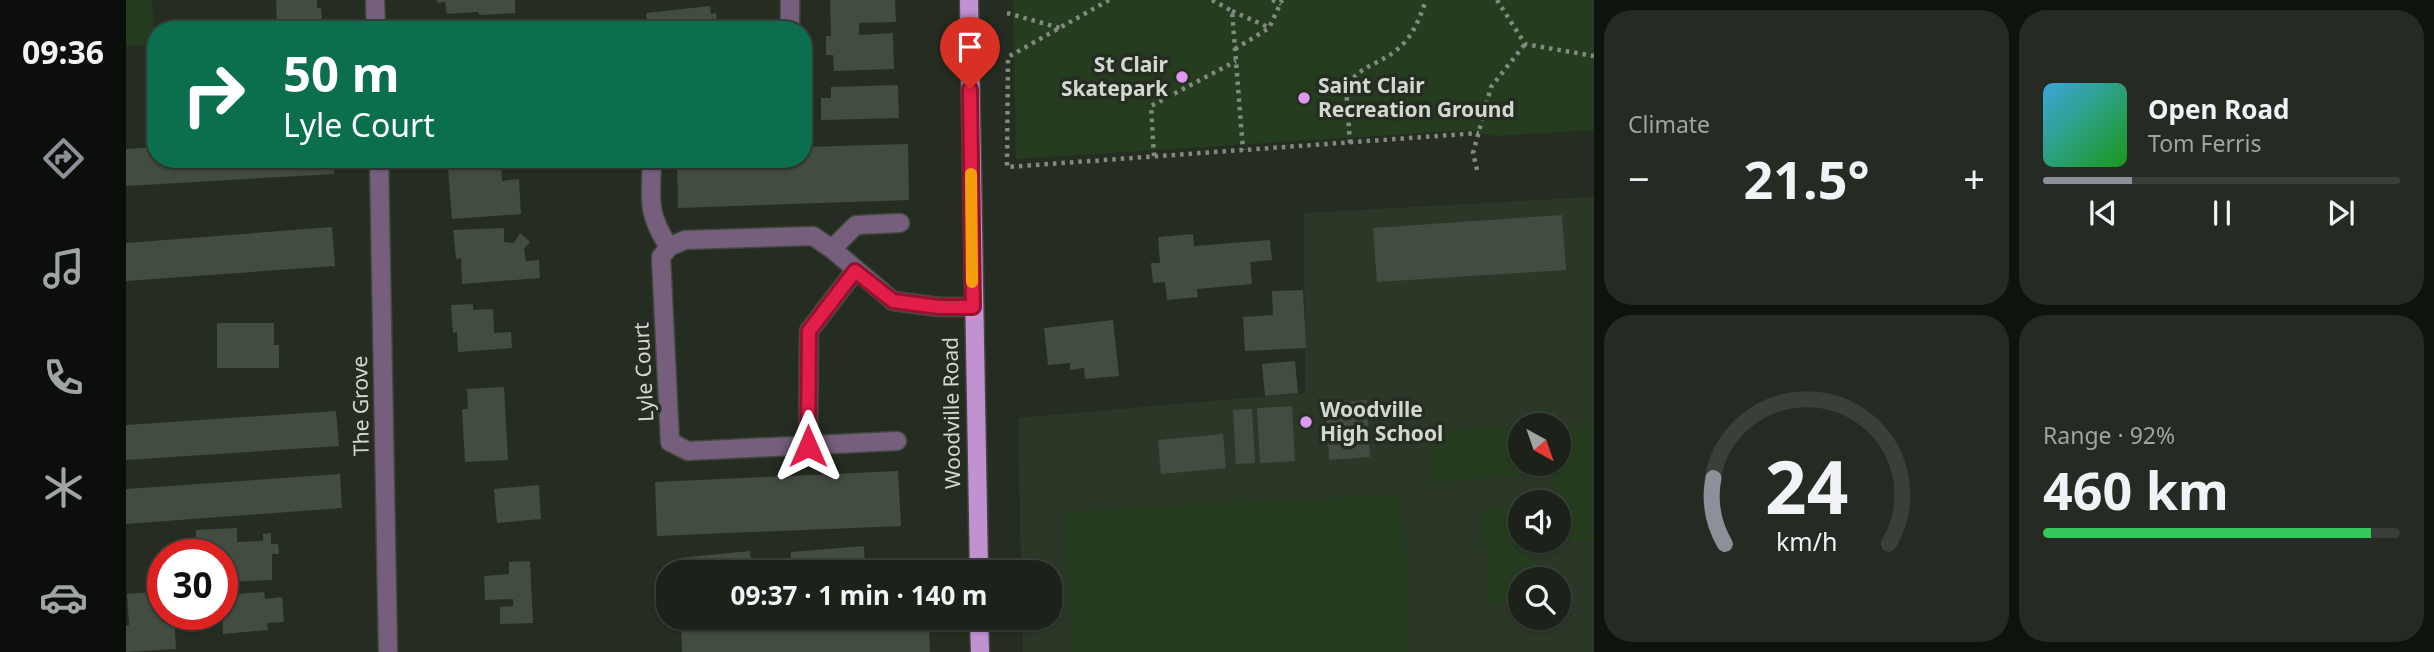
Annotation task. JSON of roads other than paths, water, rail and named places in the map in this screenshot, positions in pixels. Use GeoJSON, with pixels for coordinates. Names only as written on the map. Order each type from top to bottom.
{"type":"FeatureCollection","features":[{"type":"Feature","properties":{"kind":"main road","name":"Woodville Road"},"geometry":{"type":"LineString","coordinates":[[968,0],[979,560]]}},
{"type":"Feature","properties":{"kind":"main road"},"geometry":{"type":"LineString","coordinates":[[979,630],[980,652]]}},
{"type":"Feature","properties":{"kind":"street"},"geometry":{"type":"LineString","coordinates":[[376,0],[376,21]]}},
{"type":"Feature","properties":{"kind":"street"},"geometry":{"type":"LineString","coordinates":[[790,0],[790,21]]}},
{"type":"Feature","properties":{"kind":"street","name":"The Grove"},"geometry":{"type":"LineString","coordinates":[[379,168],[388,652]]}},
{"type":"Feature","properties":{"kind":"street"},"geometry":{"type":"LineString","coordinates":[[652,168],[651,210],[658,230],[669,247],[685,240],[813,236],[893,301],[939,307],[973,307]]}},
{"type":"Feature","properties":{"kind":"street"},"geometry":{"type":"LineString","coordinates":[[831,249],[856,225],[900,223]]}},
{"type":"Feature","properties":{"kind":"street","name":"Lyle Court"},"geometry":{"type":"LineString","coordinates":[[669,247],[661,257],[670,442],[688,451],[897,441]]}},
{"type":"Feature","properties":{"kind":"street"},"geometry":{"type":"LineString","coordinates":[[808,446],[809,331],[855,271]]}},
{"type":"Feature","properties":{"kind":"place","name":"St Clair Skatepark"},"geometry":{"type":"Point","coordinates":[1182,77]}},
{"type":"Feature","properties":{"kind":"place","name":"Saint Clair Recreation Ground"},"geometry":{"type":"Point","coordinates":[1304,98]}},
{"type":"Feature","properties":{"kind":"place","name":"Woodville High School"},"geometry":{"type":"Point","coordinates":[1306,422]}}]}
